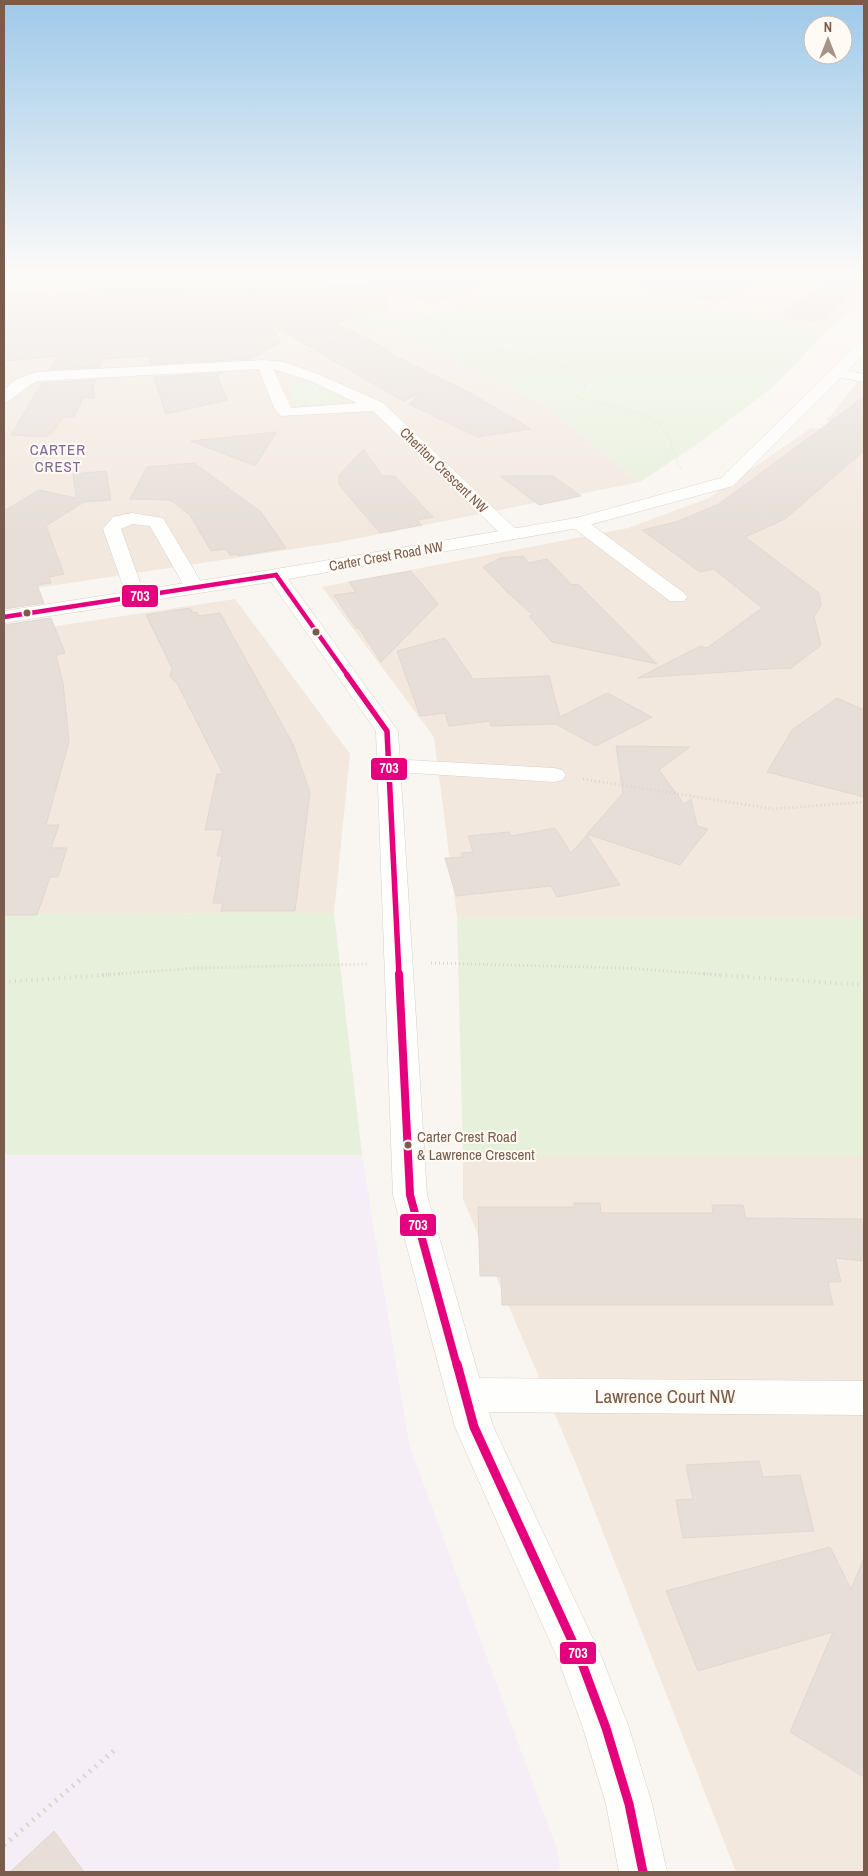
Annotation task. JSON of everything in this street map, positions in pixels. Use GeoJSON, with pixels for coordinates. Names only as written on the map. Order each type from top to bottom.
{"type":"FeatureCollection","features":[{"type":"Feature","properties":{"kind":"street","name":"Carter Crest Road NW"},"geometry":{"type":"LineString","coordinates":[[4,617],[276,575],[578,523],[727,482],[850,360]]}},
{"type":"Feature","properties":{"kind":"street","name":"Cheriton Crescent NW"},"geometry":{"type":"LineString","coordinates":[[4,398],[20,383],[36,377],[264,364],[279,365],[313,377],[377,406],[512,534]]}},
{"type":"Feature","properties":{"kind":"street"},"geometry":{"type":"LineString","coordinates":[[264,364],[282,408],[287,413],[300,414],[377,406]]}},
{"type":"Feature","properties":{"kind":"street"},"geometry":{"type":"LineString","coordinates":[[837,373],[864,378]]}},
{"type":"Feature","properties":{"kind":"street"},"geometry":{"type":"LineString","coordinates":[[135,596],[112,529],[118,522],[133,519],[157,522],[194,587]]}},
{"type":"Feature","properties":{"kind":"street"},"geometry":{"type":"LineString","coordinates":[[578,523],[677,597]]}},
{"type":"Feature","properties":{"kind":"street"},"geometry":{"type":"LineString","coordinates":[[276,575],[387,730],[410,1195],[474,1427],[555,1599],[590,1684],[606,1728],[629,1804],[643,1872]]}},
{"type":"Feature","properties":{"kind":"street"},"geometry":{"type":"LineString","coordinates":[[390,766],[554,775]]}},
{"type":"Feature","properties":{"kind":"street","name":"Lawrence Court NW"},"geometry":{"type":"LineString","coordinates":[[465,1395],[864,1398]]}},
{"type":"Feature","properties":{"kind":"path"},"geometry":{"type":"LineString","coordinates":[[264,364],[287,360]]}},
{"type":"Feature","properties":{"kind":"path"},"geometry":{"type":"LineString","coordinates":[[536,360],[568,368],[584,378],[585,387],[575,396],[596,405],[643,416],[659,424],[672,441],[679,468],[727,482]]}},
{"type":"Feature","properties":{"kind":"path"},"geometry":{"type":"LineString","coordinates":[[787,422],[864,429]]}},
{"type":"Feature","properties":{"kind":"path"},"geometry":{"type":"LineString","coordinates":[[554,775],[774,809],[864,802]]}},
{"type":"Feature","properties":{"kind":"path"},"geometry":{"type":"LineString","coordinates":[[4,982],[198,968],[400,963],[625,968],[864,985]]}},
{"type":"Feature","properties":{"kind":"path"},"geometry":{"type":"LineString","coordinates":[[4,1845],[117,1748]]}},
{"type":"Feature","properties":{"kind":"shaded area"},"geometry":{"type":"Polygon","coordinates":[[[4,360],[451,360],[544,404],[640,482],[339,542],[4,593],[4,360]]]}},
{"type":"Feature","properties":{"kind":"shaded area"},"geometry":{"type":"Polygon","coordinates":[[[864,374],[864,424],[826,421],[864,374]]]}},
{"type":"Feature","properties":{"kind":"shaded area"},"geometry":{"type":"Polygon","coordinates":[[[811,428],[864,434],[864,917],[457,917],[434,737],[322,587],[628,528],[709,498],[811,428]]]}},
{"type":"Feature","properties":{"kind":"shaded area"},"geometry":{"type":"Polygon","coordinates":[[[235,599],[350,754],[334,913],[4,914],[4,634],[235,599]]]}},
{"type":"Feature","properties":{"kind":"shaded area"},"geometry":{"type":"Polygon","coordinates":[[[4,1155],[362,1155],[409,1444],[558,1852],[560,1872],[4,1872],[4,1155]]]}},
{"type":"Feature","properties":{"kind":"shaded area"},"geometry":{"type":"Polygon","coordinates":[[[463,1156],[864,1156],[864,1872],[736,1872],[579,1471],[463,1199],[463,1156]]]}},
{"type":"Feature","properties":{"kind":"green space"},"geometry":{"type":"Polygon","coordinates":[[[451,360],[800,360],[779,382],[706,438],[640,482],[544,404],[451,360]]]}},
{"type":"Feature","properties":{"kind":"green space"},"geometry":{"type":"Polygon","coordinates":[[[303,382],[310,383],[342,399],[341,402],[309,408],[295,405],[288,386],[303,382]]]}},
{"type":"Feature","properties":{"kind":"green space"},"geometry":{"type":"Polygon","coordinates":[[[334,913],[362,1155],[4,1155],[4,914],[334,913]]]}},
{"type":"Feature","properties":{"kind":"green space"},"geometry":{"type":"Polygon","coordinates":[[[457,917],[864,917],[864,1156],[463,1156],[457,917]]]}},
{"type":"Feature","properties":{"kind":"building"},"geometry":{"type":"Polygon","coordinates":[[[56,360],[103,360],[100,367],[50,369],[56,360]]]}},
{"type":"Feature","properties":{"kind":"building"},"geometry":{"type":"Polygon","coordinates":[[[149,360],[239,360],[150,364],[149,360]]]}},
{"type":"Feature","properties":{"kind":"building"},"geometry":{"type":"Polygon","coordinates":[[[331,360],[402,360],[474,395],[531,429],[477,437],[409,404],[421,393],[403,401],[331,360]]]}},
{"type":"Feature","properties":{"kind":"building"},"geometry":{"type":"Polygon","coordinates":[[[222,373],[217,375],[227,400],[166,414],[154,377],[222,373]]]}},
{"type":"Feature","properties":{"kind":"building"},"geometry":{"type":"Polygon","coordinates":[[[96,380],[93,386],[95,398],[83,398],[74,417],[63,417],[56,429],[46,437],[11,435],[42,383],[96,380]]]}},
{"type":"Feature","properties":{"kind":"building"},"geometry":{"type":"Polygon","coordinates":[[[864,397],[864,451],[785,519],[745,537],[819,593],[821,605],[814,617],[821,645],[790,669],[638,678],[700,646],[707,648],[762,608],[714,569],[700,572],[642,530],[676,522],[719,504],[864,397]]]}},
{"type":"Feature","properties":{"kind":"building"},"geometry":{"type":"Polygon","coordinates":[[[277,432],[255,466],[191,441],[277,432]]]}},
{"type":"Feature","properties":{"kind":"building"},"geometry":{"type":"Polygon","coordinates":[[[364,449],[382,476],[395,476],[433,517],[417,520],[422,525],[380,533],[339,485],[339,475],[364,449]]]}},
{"type":"Feature","properties":{"kind":"building"},"geometry":{"type":"Polygon","coordinates":[[[194,463],[260,511],[286,548],[238,556],[237,554],[230,555],[226,549],[211,551],[190,515],[170,500],[130,499],[147,467],[194,463]]]}},
{"type":"Feature","properties":{"kind":"building"},"geometry":{"type":"Polygon","coordinates":[[[106,471],[111,500],[84,502],[46,526],[64,574],[49,577],[51,583],[37,585],[44,603],[4,609],[4,511],[39,490],[76,498],[73,474],[106,471]]]}},
{"type":"Feature","properties":{"kind":"building"},"geometry":{"type":"Polygon","coordinates":[[[500,476],[553,476],[581,496],[539,505],[500,476]]]}},
{"type":"Feature","properties":{"kind":"building"},"geometry":{"type":"Polygon","coordinates":[[[523,556],[529,563],[547,559],[572,585],[578,584],[657,664],[552,642],[529,616],[533,615],[483,567],[500,558],[523,556]]]}},
{"type":"Feature","properties":{"kind":"building"},"geometry":{"type":"Polygon","coordinates":[[[411,571],[438,604],[381,662],[359,628],[356,628],[334,595],[356,592],[349,582],[411,571]]]}},
{"type":"Feature","properties":{"kind":"building"},"geometry":{"type":"Polygon","coordinates":[[[190,608],[193,613],[197,612],[199,616],[220,613],[293,744],[310,792],[295,911],[221,911],[223,903],[213,903],[222,856],[217,856],[223,830],[205,830],[217,774],[223,774],[177,683],[170,677],[172,668],[146,615],[190,608]]]}},
{"type":"Feature","properties":{"kind":"building"},"geometry":{"type":"Polygon","coordinates":[[[51,618],[65,653],[56,655],[63,683],[69,742],[46,825],[59,825],[51,848],[67,848],[58,877],[50,877],[37,915],[4,915],[4,625],[51,618]]]}},
{"type":"Feature","properties":{"kind":"building"},"geometry":{"type":"Polygon","coordinates":[[[445,638],[473,679],[549,676],[560,717],[607,693],[652,717],[596,746],[556,724],[491,726],[490,721],[449,726],[445,713],[420,716],[397,651],[445,638]]]}},
{"type":"Feature","properties":{"kind":"building"},"geometry":{"type":"Polygon","coordinates":[[[837,698],[864,710],[864,797],[767,772],[792,730],[837,698]]]}},
{"type":"Feature","properties":{"kind":"building"},"geometry":{"type":"Polygon","coordinates":[[[616,746],[690,747],[659,770],[684,804],[691,799],[697,826],[708,829],[680,865],[587,834],[623,793],[616,746]]]}},
{"type":"Feature","properties":{"kind":"building"},"geometry":{"type":"Polygon","coordinates":[[[555,828],[571,853],[587,835],[620,885],[557,897],[551,886],[456,896],[445,858],[463,857],[461,853],[473,852],[468,836],[509,832],[511,836],[555,828]]]}},
{"type":"Feature","properties":{"kind":"building"},"geometry":{"type":"Polygon","coordinates":[[[574,1203],[600,1203],[601,1213],[713,1213],[712,1205],[743,1205],[746,1218],[864,1219],[864,1261],[835,1258],[841,1282],[828,1282],[833,1305],[502,1305],[501,1276],[480,1276],[478,1207],[574,1207],[574,1203]]]}},
{"type":"Feature","properties":{"kind":"building"},"geometry":{"type":"Polygon","coordinates":[[[759,1461],[763,1477],[800,1475],[814,1531],[683,1538],[676,1500],[693,1499],[686,1465],[759,1461]]]}},
{"type":"Feature","properties":{"kind":"building"},"geometry":{"type":"Polygon","coordinates":[[[830,1547],[851,1589],[864,1558],[864,1777],[790,1732],[833,1632],[698,1671],[666,1591],[830,1547]]]}},
{"type":"Feature","properties":{"kind":"building"},"geometry":{"type":"Polygon","coordinates":[[[54,1831],[84,1872],[10,1872],[54,1831]]]}},
{"type":"Feature","properties":{"kind":"transit line","name":"703"},"geometry":{"type":"LineString","coordinates":[[276,575],[387,731],[410,1195],[474,1427],[580,1658],[606,1728],[629,1804],[643,1872]]}},
{"type":"Feature","properties":{"kind":"transit line","name":"703"},"geometry":{"type":"LineString","coordinates":[[4,617],[276,575]]}},
{"type":"Feature","properties":{"kind":"place","name":"Carter Crest Road & Lawrence Crescent"},"geometry":{"type":"Point","coordinates":[408,1145]}},
{"type":"Feature","properties":{"kind":"district","name":"CARTER CREST"},"geometry":{"type":"Point","coordinates":[58,458]}}]}
